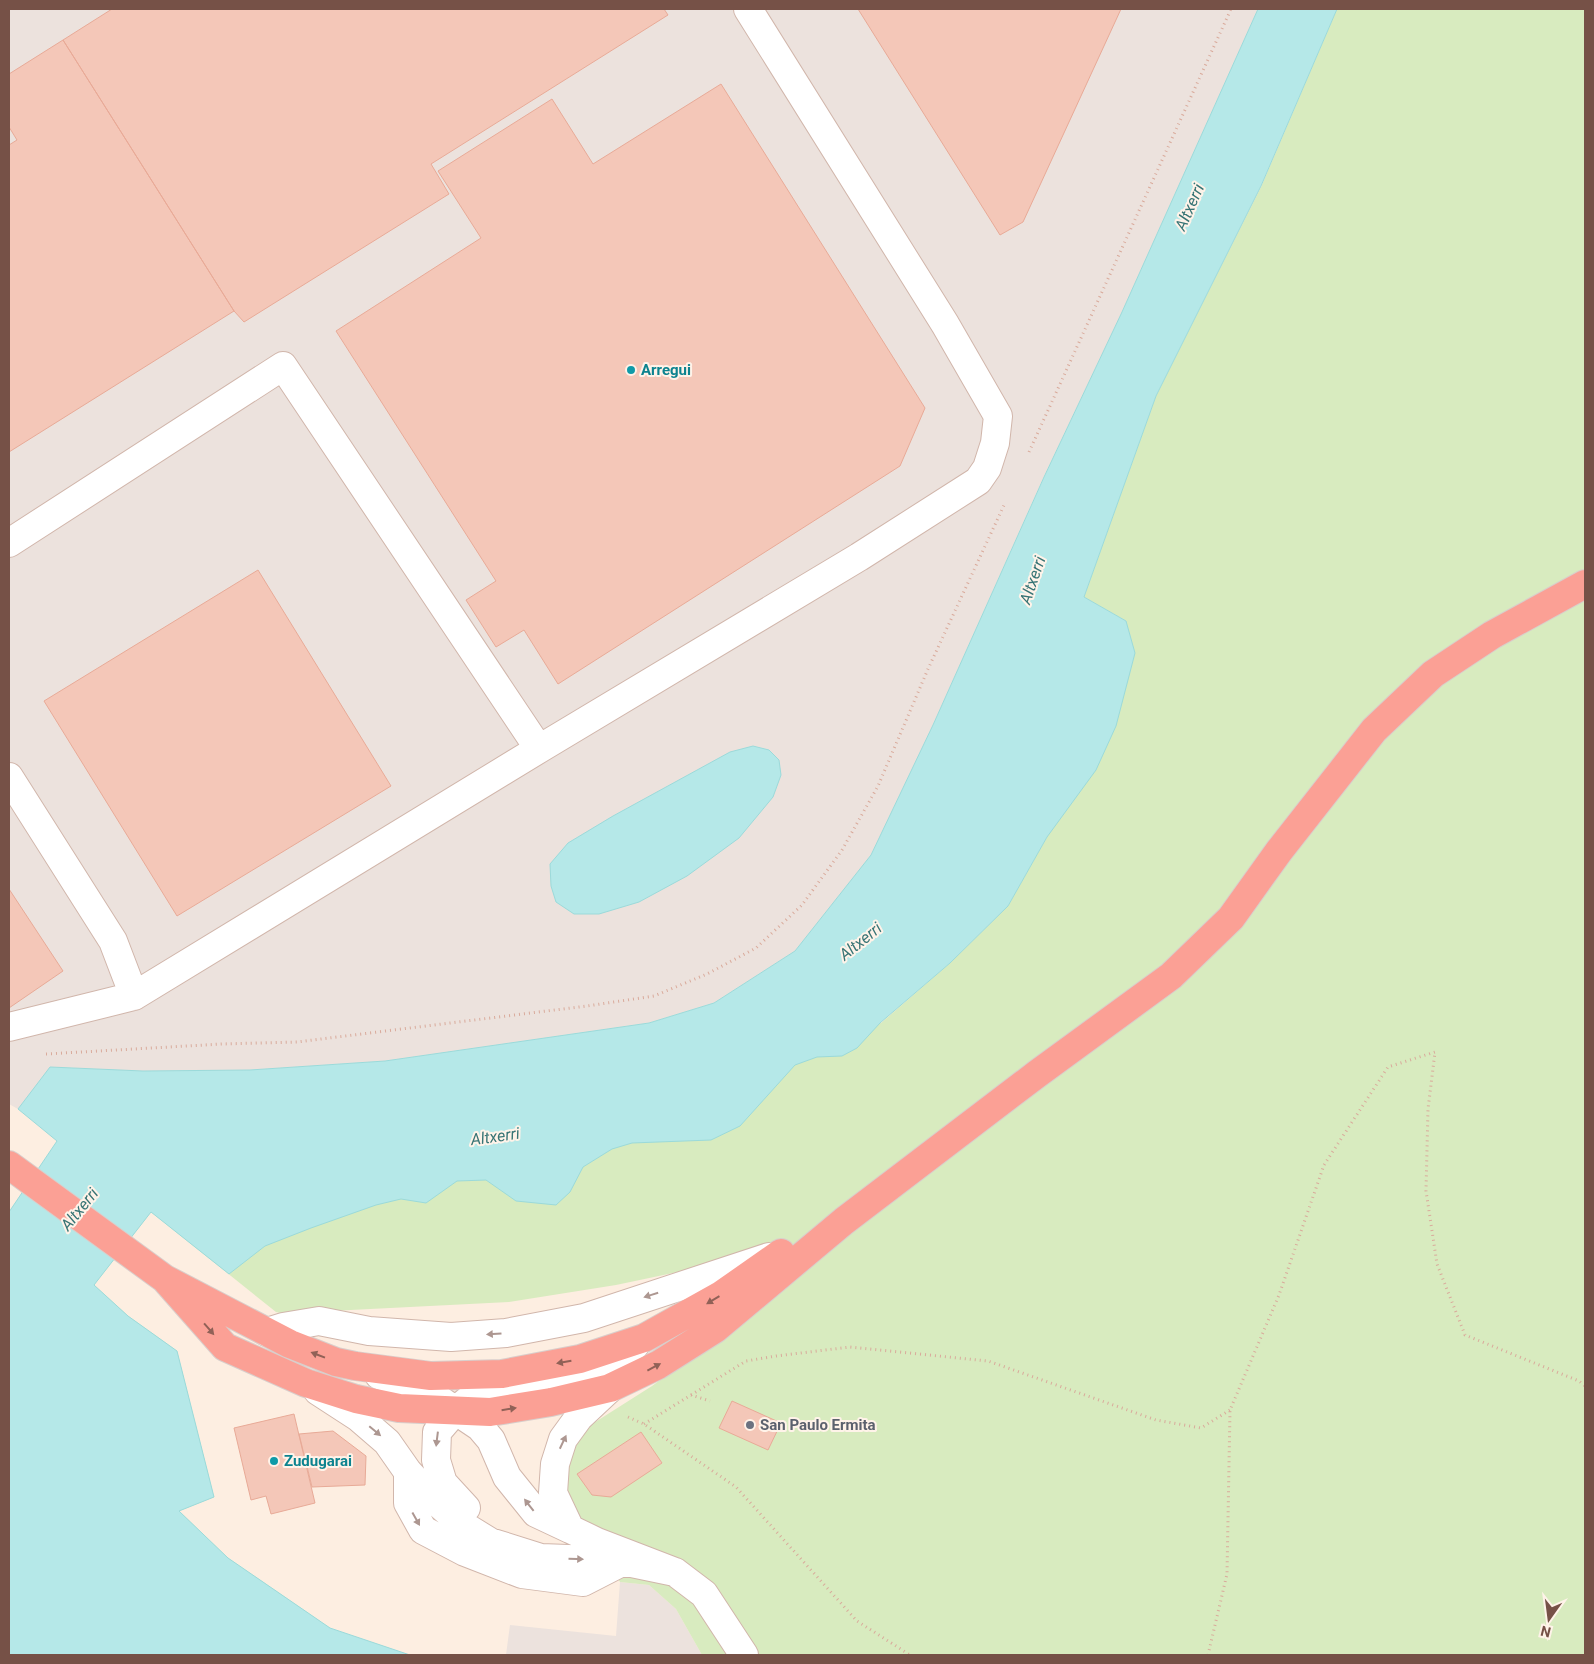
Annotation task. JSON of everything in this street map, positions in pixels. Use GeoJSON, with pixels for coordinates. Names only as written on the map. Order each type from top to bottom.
{"type":"FeatureCollection","features":[{"type":"Feature","properties":{"kind":"highway"},"geometry":{"type":"LineString","coordinates":[[165,1279],[225,1347],[306,1383],[356,1399],[399,1408],[490,1412],[604,1395],[658,1365],[715,1329],[844,1221],[1036,1074],[1171,976],[1231,918],[1279,851],[1374,730],[1433,674],[1492,635],[1585,584]]}},
{"type":"Feature","properties":{"kind":"highway"},"geometry":{"type":"LineString","coordinates":[[9,1166],[165,1279],[290,1344],[336,1362],[431,1376],[502,1374],[580,1360],[644,1338],[721,1295],[780,1253],[844,1221]]}},
{"type":"Feature","properties":{"kind":"street"},"geometry":{"type":"LineString","coordinates":[[9,1027],[134,996],[850,562],[978,481],[987,468],[995,443],[998,416],[945,324],[748,9]]}},
{"type":"Feature","properties":{"kind":"street"},"geometry":{"type":"LineString","coordinates":[[9,543],[283,366],[539,749]]}},
{"type":"Feature","properties":{"kind":"street"},"geometry":{"type":"LineString","coordinates":[[9,776],[113,941],[134,996]]}},
{"type":"Feature","properties":{"kind":"street"},"geometry":{"type":"LineString","coordinates":[[266,1332],[319,1321],[369,1331],[451,1337],[506,1333],[584,1318],[780,1253]]}},
{"type":"Feature","properties":{"kind":"street"},"geometry":{"type":"LineString","coordinates":[[541,1558],[497,1533],[472,1514],[442,1483],[436,1460],[437,1432],[471,1398],[494,1392],[561,1383],[593,1373],[644,1338]]}},
{"type":"Feature","properties":{"kind":"street"},"geometry":{"type":"LineString","coordinates":[[355,1366],[428,1392],[480,1427],[491,1440],[507,1478],[536,1514],[570,1530],[675,1572],[704,1594],[744,1655]]}},
{"type":"Feature","properties":{"kind":"street"},"geometry":{"type":"LineString","coordinates":[[306,1383],[358,1417],[387,1442],[408,1472],[430,1496],[464,1526],[490,1542],[541,1558],[622,1561],[675,1572]]}},
{"type":"Feature","properties":{"kind":"street"},"geometry":{"type":"LineString","coordinates":[[570,1530],[553,1493],[555,1464],[563,1439],[579,1417],[604,1395]]}},
{"type":"Feature","properties":{"kind":"street"},"geometry":{"type":"LineString","coordinates":[[408,1472],[408,1503],[423,1530],[465,1552],[522,1574],[583,1582],[622,1561]]}},
{"type":"Feature","properties":{"kind":"path"},"geometry":{"type":"LineString","coordinates":[[1027,455],[1230,9]]}},
{"type":"Feature","properties":{"kind":"path"},"geometry":{"type":"LineString","coordinates":[[42,1054],[222,1044],[297,1042],[587,1006],[654,996],[707,974],[756,948],[802,905],[842,850],[878,786],[928,669],[1006,500]]}},
{"type":"Feature","properties":{"kind":"path"},"geometry":{"type":"LineString","coordinates":[[1208,1655],[1227,1574],[1230,1410],[1279,1295],[1324,1166],[1388,1067],[1435,1052],[1428,1109],[1426,1191],[1437,1264],[1465,1335],[1585,1386]]}},
{"type":"Feature","properties":{"kind":"path"},"geometry":{"type":"LineString","coordinates":[[644,1424],[746,1361],[850,1347],[988,1361],[1156,1420],[1201,1428],[1230,1410]]}},
{"type":"Feature","properties":{"kind":"path"},"geometry":{"type":"LineString","coordinates":[[604,1395],[736,1487],[857,1621],[910,1655]]}},
{"type":"Feature","properties":{"kind":"path"},"geometry":{"type":"LineString","coordinates":[[691,1395],[710,1401]]}},
{"type":"Feature","properties":{"kind":"shaded area"},"geometry":{"type":"Polygon","coordinates":[[[9,9],[1258,9],[1122,312],[1044,476],[933,725],[871,855],[795,951],[714,1003],[649,1023],[385,1061],[250,1070],[143,1071],[55,1067],[18,1109],[9,1104],[9,9]]]}},
{"type":"Feature","properties":{"kind":"shaded area"},"geometry":{"type":"Polygon","coordinates":[[[620,1582],[649,1585],[676,1609],[702,1655],[506,1655],[510,1625],[616,1636],[620,1582]]]}},
{"type":"Feature","properties":{"kind":"green space"},"geometry":{"type":"Polygon","coordinates":[[[1337,9],[1585,9],[1585,1655],[702,1655],[676,1609],[649,1585],[620,1582],[572,1505],[565,1486],[566,1468],[574,1447],[589,1426],[652,1386],[693,1356],[749,1257],[616,1285],[509,1302],[311,1312],[298,1317],[276,1312],[151,1212],[94,1285],[128,1316],[177,1351],[214,1497],[179,1511],[228,1558],[330,1628],[189,1587],[9,1329],[134,1199],[881,1023],[950,963],[1008,906],[1047,837],[1126,621],[1084,597],[1156,396],[1261,187],[1337,9]]]}},
{"type":"Feature","properties":{"kind":"water","name":"Altxerri"},"geometry":{"type":"Polygon","coordinates":[[[1258,9],[1337,9],[1261,186],[1156,396],[1084,597],[1126,621],[1135,653],[1116,726],[1096,770],[1047,837],[1008,906],[950,963],[880,1023],[857,1048],[842,1056],[817,1057],[795,1065],[740,1126],[711,1140],[632,1143],[612,1149],[583,1167],[570,1192],[556,1205],[516,1201],[486,1180],[457,1181],[426,1203],[401,1199],[376,1205],[265,1246],[229,1274],[151,1212],[94,1285],[128,1316],[177,1351],[214,1497],[179,1511],[228,1558],[330,1628],[410,1655],[9,1655],[9,1212],[57,1141],[18,1109],[50,1067],[143,1071],[250,1070],[385,1061],[649,1023],[714,1003],[795,951],[871,855],[933,725],[1044,477],[1122,312],[1258,9]]]}},
{"type":"Feature","properties":{"kind":"water"},"geometry":{"type":"Polygon","coordinates":[[[753,746],[769,750],[779,760],[781,775],[773,797],[739,838],[687,876],[639,902],[599,914],[574,914],[556,902],[551,886],[550,864],[568,843],[613,816],[730,752],[753,746]]]}},
{"type":"Feature","properties":{"kind":"building"},"geometry":{"type":"Polygon","coordinates":[[[112,9],[664,9],[668,15],[431,164],[449,194],[244,322],[234,311],[63,40],[112,9]]]}},
{"type":"Feature","properties":{"kind":"building"},"geometry":{"type":"Polygon","coordinates":[[[858,9],[1121,9],[1023,222],[1000,235],[858,9]]]}},
{"type":"Feature","properties":{"kind":"building"},"geometry":{"type":"Polygon","coordinates":[[[63,40],[234,311],[9,452],[9,145],[17,140],[9,127],[9,74],[63,40]]]}},
{"type":"Feature","properties":{"kind":"building","name":"Arregui"},"geometry":{"type":"Polygon","coordinates":[[[721,84],[925,408],[900,466],[558,684],[524,630],[496,647],[466,600],[496,581],[336,331],[481,238],[438,171],[552,99],[593,164],[721,84]]]}},
{"type":"Feature","properties":{"kind":"building"},"geometry":{"type":"Polygon","coordinates":[[[258,570],[391,786],[177,916],[44,701],[258,570]]]}},
{"type":"Feature","properties":{"kind":"building"},"geometry":{"type":"Polygon","coordinates":[[[9,889],[63,971],[9,1008],[9,889]]]}},
{"type":"Feature","properties":{"kind":"building","name":"San Paulo Ermita"},"geometry":{"type":"Polygon","coordinates":[[[732,1401],[781,1423],[768,1450],[719,1428],[732,1401]]]}},
{"type":"Feature","properties":{"kind":"building","name":"Zudugarai"},"geometry":{"type":"Polygon","coordinates":[[[294,1414],[315,1503],[271,1514],[266,1496],[251,1500],[234,1428],[294,1414]]]}},
{"type":"Feature","properties":{"kind":"building"},"geometry":{"type":"Polygon","coordinates":[[[333,1431],[366,1456],[365,1485],[312,1487],[299,1434],[333,1431]]]}},
{"type":"Feature","properties":{"kind":"building"},"geometry":{"type":"Polygon","coordinates":[[[641,1432],[662,1463],[611,1497],[592,1495],[577,1474],[641,1432]]]}},
{"type":"Feature","properties":{"kind":"place","name":"Arregui"},"geometry":{"type":"Point","coordinates":[631,370]}},
{"type":"Feature","properties":{"kind":"place","name":"San Paulo Ermita"},"geometry":{"type":"Point","coordinates":[750,1425]}},
{"type":"Feature","properties":{"kind":"place","name":"Zudugarai"},"geometry":{"type":"Point","coordinates":[274,1461]}}]}
